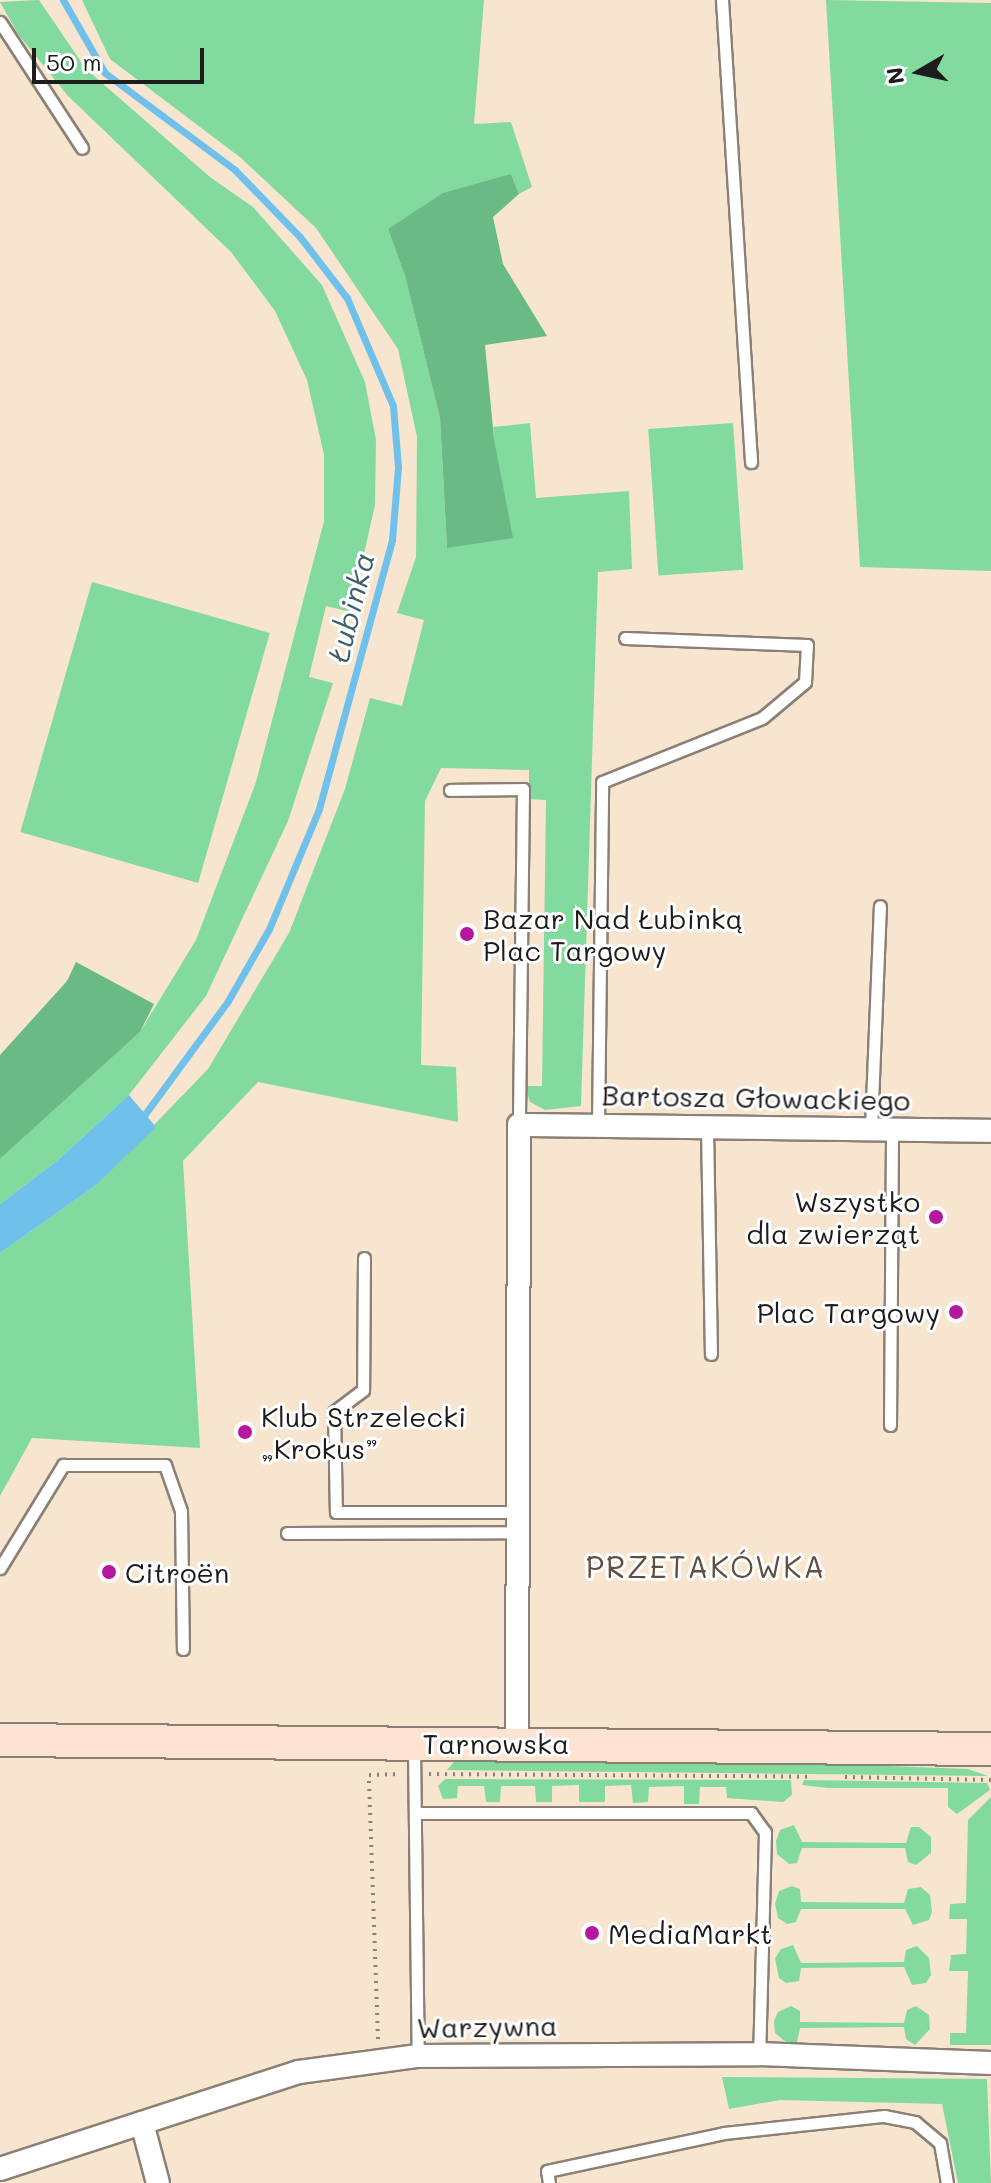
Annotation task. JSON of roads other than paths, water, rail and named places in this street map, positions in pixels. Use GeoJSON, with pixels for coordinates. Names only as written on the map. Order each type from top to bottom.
{"type":"FeatureCollection","features":[{"type":"Feature","properties":{"kind":"main road","name":"Tarnowska"},"geometry":{"type":"LineString","coordinates":[[0,1740],[415,1758],[517,1743],[991,1749]]}},
{"type":"Feature","properties":{"kind":"street","name":"Bartosza Głowackiego"},"geometry":{"type":"LineString","coordinates":[[519,1125],[991,1131]]}},
{"type":"Feature","properties":{"kind":"street"},"geometry":{"type":"LineString","coordinates":[[517,1743],[519,1125]]}},
{"type":"Feature","properties":{"kind":"street","name":"Warzywna"},"geometry":{"type":"LineString","coordinates":[[0,2169],[299,2072],[418,2056],[759,2054],[991,2063]]}},
{"type":"Feature","properties":{"kind":"street"},"geometry":{"type":"LineString","coordinates":[[142,2123],[158,2183]]}},
{"type":"Feature","properties":{"kind":"lane"},"geometry":{"type":"LineString","coordinates":[[722,0],[751,462]]}},
{"type":"Feature","properties":{"kind":"lane"},"geometry":{"type":"LineString","coordinates":[[0,22],[82,148]]}},
{"type":"Feature","properties":{"kind":"lane"},"geometry":{"type":"LineString","coordinates":[[598,1126],[602,782],[762,718],[805,682],[807,645],[625,638]]}},
{"type":"Feature","properties":{"kind":"lane"},"geometry":{"type":"LineString","coordinates":[[450,790],[523,789],[519,1125]]}},
{"type":"Feature","properties":{"kind":"lane"},"geometry":{"type":"LineString","coordinates":[[880,906],[890,1425]]}},
{"type":"Feature","properties":{"kind":"lane"},"geometry":{"type":"LineString","coordinates":[[707,1126],[711,1354]]}},
{"type":"Feature","properties":{"kind":"lane"},"geometry":{"type":"LineString","coordinates":[[364,1258],[363,1390],[334,1412],[336,1512],[520,1522]]}},
{"type":"Feature","properties":{"kind":"lane"},"geometry":{"type":"LineString","coordinates":[[0,1568],[63,1465],[165,1465],[181,1511],[183,1649]]}},
{"type":"Feature","properties":{"kind":"lane"},"geometry":{"type":"LineString","coordinates":[[287,1533],[520,1522]]}},
{"type":"Feature","properties":{"kind":"lane"},"geometry":{"type":"LineString","coordinates":[[415,1758],[418,2056]]}},
{"type":"Feature","properties":{"kind":"lane"},"geometry":{"type":"LineString","coordinates":[[415,1813],[751,1813],[765,1832],[759,2054]]}},
{"type":"Feature","properties":{"kind":"lane"},"geometry":{"type":"LineString","coordinates":[[549,2183],[547,2171],[724,2133],[884,2116],[915,2122],[940,2143],[947,2183]]}},
{"type":"Feature","properties":{"kind":"water"},"geometry":{"type":"Polygon","coordinates":[[[129,1095],[156,1127],[95,1186],[0,1253],[0,1204],[58,1160],[129,1095]]]}},
{"type":"Feature","properties":{"kind":"waterway","name":"Łubinka"},"geometry":{"type":"LineString","coordinates":[[63,0],[105,73],[235,170],[300,237],[347,298],[393,406],[398,467],[392,540],[319,809],[269,929],[228,1001],[140,1121]]}},
{"type":"Feature","properties":{"kind":"place","name":"Bazar Nad Łubinką Plac Targowy"},"geometry":{"type":"Point","coordinates":[467,934]}},
{"type":"Feature","properties":{"kind":"place","name":"Wszystko dla zwierząt"},"geometry":{"type":"Point","coordinates":[936,1217]}},
{"type":"Feature","properties":{"kind":"place","name":"Plac Targowy"},"geometry":{"type":"Point","coordinates":[956,1312]}},
{"type":"Feature","properties":{"kind":"place","name":"Klub Strzelecki „Krokus”"},"geometry":{"type":"Point","coordinates":[245,1432]}},
{"type":"Feature","properties":{"kind":"place","name":"Citroën"},"geometry":{"type":"Point","coordinates":[109,1572]}},
{"type":"Feature","properties":{"kind":"place","name":"MediaMarkt"},"geometry":{"type":"Point","coordinates":[592,1933]}},
{"type":"Feature","properties":{"kind":"district","name":"PRZETAKÓWKA"},"geometry":{"type":"Point","coordinates":[706,1566]}}]}
